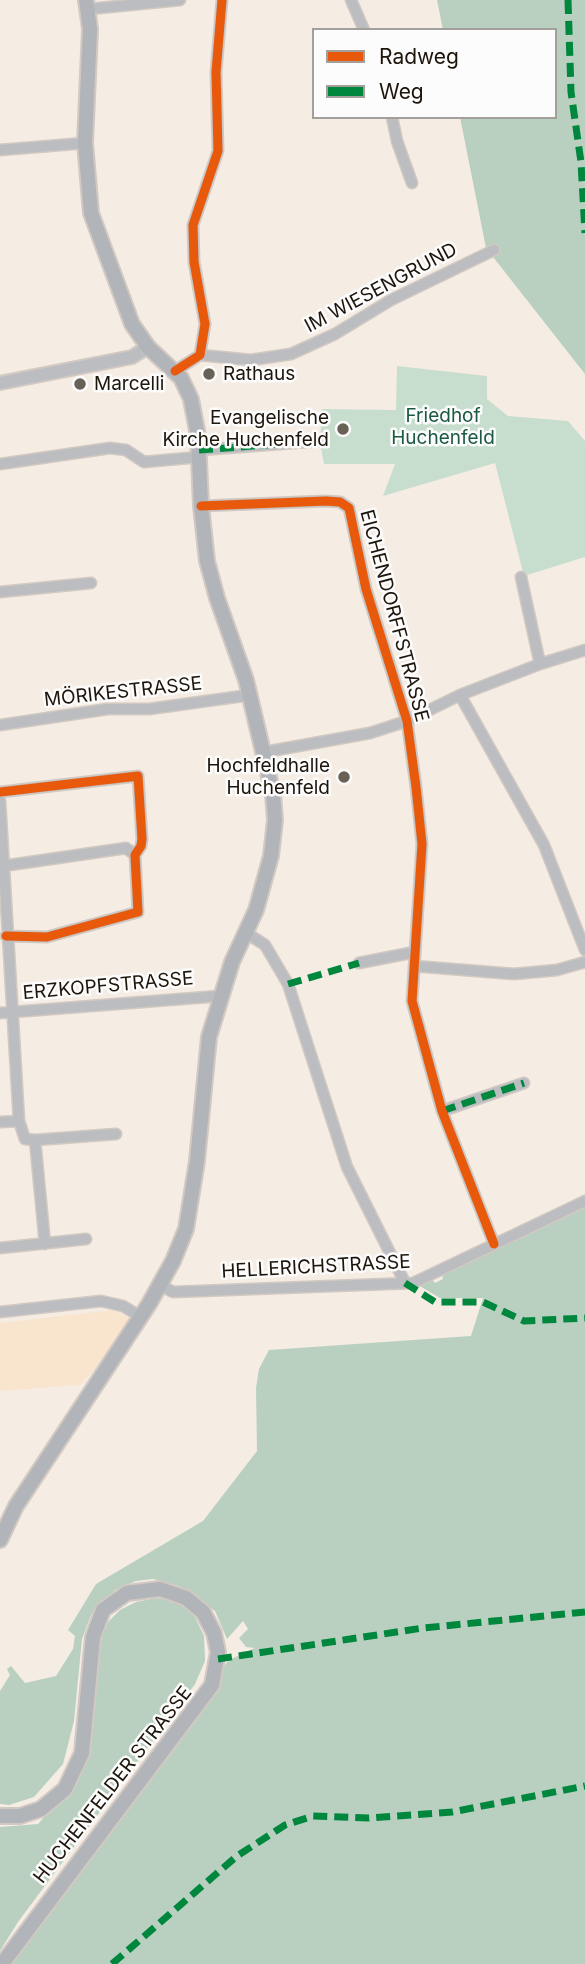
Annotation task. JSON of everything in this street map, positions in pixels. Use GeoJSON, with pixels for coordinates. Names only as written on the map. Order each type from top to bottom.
{"type":"FeatureCollection","features":[{"type":"Feature","properties":{"kind":"main road"},"geometry":{"type":"LineString","coordinates":[[0,1540],[3,1524],[141,1317],[177,1250],[190,1208],[207,1049],[220,996],[256,910],[271,856],[274,794],[250,695],[207,561],[199,454],[188,390],[175,371],[148,347],[130,318],[92,212],[85,143],[88,5]]}},
{"type":"Feature","properties":{"kind":"main road","name":"HUCHENFELDER STRASSE"},"geometry":{"type":"LineString","coordinates":[[0,1816],[20,1816],[41,1809],[65,1789],[82,1753],[93,1637],[103,1610],[127,1593],[160,1589],[186,1598],[203,1612],[214,1633],[218,1653],[212,1685],[2,1964]]}},
{"type":"Feature","properties":{"kind":"street"},"geometry":{"type":"LineString","coordinates":[[88,5],[180,0]]}},
{"type":"Feature","properties":{"kind":"street"},"geometry":{"type":"LineString","coordinates":[[175,371],[200,355],[205,324],[194,262],[194,225],[218,151],[216,72],[222,0]]}},
{"type":"Feature","properties":{"kind":"street"},"geometry":{"type":"LineString","coordinates":[[351,0],[363,28]]}},
{"type":"Feature","properties":{"kind":"street"},"geometry":{"type":"LineString","coordinates":[[393,119],[397,141],[412,183]]}},
{"type":"Feature","properties":{"kind":"street"},"geometry":{"type":"LineString","coordinates":[[0,150],[85,143]]}},
{"type":"Feature","properties":{"kind":"street","name":"IM WIESENGRUND"},"geometry":{"type":"LineString","coordinates":[[200,355],[251,360],[301,350],[335,334],[391,300],[494,250]]}},
{"type":"Feature","properties":{"kind":"street"},"geometry":{"type":"LineString","coordinates":[[0,383],[132,357],[148,347]]}},
{"type":"Feature","properties":{"kind":"street"},"geometry":{"type":"LineString","coordinates":[[0,464],[110,448],[126,450],[144,462],[320,441]]}},
{"type":"Feature","properties":{"kind":"street","name":"EICHENDORFFSTRASSE"},"geometry":{"type":"LineString","coordinates":[[201,506],[326,501],[340,502],[349,508],[366,589],[407,721],[422,844],[412,1000],[442,1111],[494,1244]]}},
{"type":"Feature","properties":{"kind":"street"},"geometry":{"type":"LineString","coordinates":[[521,577],[540,664]]}},
{"type":"Feature","properties":{"kind":"street"},"geometry":{"type":"LineString","coordinates":[[0,592],[91,583]]}},
{"type":"Feature","properties":{"kind":"street"},"geometry":{"type":"LineString","coordinates":[[264,752],[370,733],[407,721],[460,695],[540,664],[585,650]]}},
{"type":"Feature","properties":{"kind":"street","name":"MÖRIKESTRASSE"},"geometry":{"type":"LineString","coordinates":[[0,725],[108,709],[149,709],[250,695]]}},
{"type":"Feature","properties":{"kind":"street"},"geometry":{"type":"LineString","coordinates":[[460,695],[544,845],[585,950]]}},
{"type":"Feature","properties":{"kind":"street"},"geometry":{"type":"LineString","coordinates":[[0,792],[138,776],[141,846],[135,855],[138,912],[47,937],[6,936]]}},
{"type":"Feature","properties":{"kind":"street"},"geometry":{"type":"LineString","coordinates":[[0,801],[4,866],[2,879],[14,1012],[19,1121],[25,1139],[116,1134]]}},
{"type":"Feature","properties":{"kind":"street"},"geometry":{"type":"LineString","coordinates":[[4,866],[126,849],[135,855]]}},
{"type":"Feature","properties":{"kind":"street"},"geometry":{"type":"LineString","coordinates":[[245,932],[272,954],[288,984],[347,1167],[405,1283]]}},
{"type":"Feature","properties":{"kind":"street"},"geometry":{"type":"LineString","coordinates":[[359,963],[415,952]]}},
{"type":"Feature","properties":{"kind":"street"},"geometry":{"type":"LineString","coordinates":[[414,966],[514,974],[556,970],[585,962]]}},
{"type":"Feature","properties":{"kind":"street","name":"ERZKOPFSTRASSE"},"geometry":{"type":"LineString","coordinates":[[0,1013],[220,996]]}},
{"type":"Feature","properties":{"kind":"street"},"geometry":{"type":"LineString","coordinates":[[442,1111],[524,1083]]}},
{"type":"Feature","properties":{"kind":"street"},"geometry":{"type":"LineString","coordinates":[[0,1122],[19,1121]]}},
{"type":"Feature","properties":{"kind":"street"},"geometry":{"type":"LineString","coordinates":[[35,1140],[45,1244]]}},
{"type":"Feature","properties":{"kind":"street","name":"HELLERICHSTRASSE"},"geometry":{"type":"LineString","coordinates":[[160,1285],[173,1292],[405,1283],[440,1271],[585,1201]]}},
{"type":"Feature","properties":{"kind":"street"},"geometry":{"type":"LineString","coordinates":[[0,1248],[86,1239]]}},
{"type":"Feature","properties":{"kind":"street"},"geometry":{"type":"LineString","coordinates":[[0,1312],[101,1301],[123,1306],[141,1317]]}},
{"type":"Feature","properties":{"kind":"shaded area"},"geometry":{"type":"Polygon","coordinates":[[[113,1310],[132,1319],[90,1375],[79,1385],[0,1391],[0,1323],[113,1310]]]}},
{"type":"Feature","properties":{"kind":"green space"},"geometry":{"type":"Polygon","coordinates":[[[437,0],[585,0],[585,374],[486,248],[460,119],[557,119],[557,28],[443,28],[437,0]]]}},
{"type":"Feature","properties":{"kind":"green space","name":"Friedhof Huchenfeld"},"geometry":{"type":"Polygon","coordinates":[[[397,366],[487,376],[487,399],[508,416],[568,421],[585,441],[585,557],[524,576],[495,463],[383,496],[395,464],[324,464],[320,443],[322,409],[396,410],[397,366]]]}},
{"type":"Feature","properties":{"kind":"green space"},"geometry":{"type":"Polygon","coordinates":[[[585,1207],[585,1964],[9,1964],[210,1700],[224,1666],[229,1660],[255,1648],[246,1647],[239,1638],[248,1629],[243,1621],[227,1639],[215,1611],[179,1586],[153,1579],[136,1581],[115,1590],[91,1615],[82,1639],[74,1721],[63,1764],[34,1797],[9,1805],[0,1804],[0,1691],[10,1675],[7,1669],[11,1666],[25,1683],[56,1676],[73,1649],[75,1636],[68,1630],[96,1584],[203,1521],[257,1451],[256,1388],[259,1369],[269,1350],[471,1336],[483,1298],[440,1298],[418,1285],[432,1279],[435,1283],[443,1279],[442,1274],[585,1207]]]}},
{"type":"Feature","properties":{"kind":"green space"},"geometry":{"type":"Polygon","coordinates":[[[156,1598],[176,1601],[194,1615],[204,1636],[205,1661],[195,1684],[18,1922],[0,1951],[0,1827],[38,1824],[78,1779],[89,1746],[101,1637],[109,1621],[120,1610],[136,1602],[156,1598]]]}},
{"type":"Feature","properties":{"kind":"marked path"},"geometry":{"type":"LineString","coordinates":[[568,0],[571,92],[581,162],[585,233]]}},
{"type":"Feature","properties":{"kind":"marked path"},"geometry":{"type":"LineString","coordinates":[[199,450],[320,441]]}},
{"type":"Feature","properties":{"kind":"marked path"},"geometry":{"type":"LineString","coordinates":[[288,984],[359,963]]}},
{"type":"Feature","properties":{"kind":"marked path"},"geometry":{"type":"LineString","coordinates":[[442,1111],[524,1083]]}},
{"type":"Feature","properties":{"kind":"marked path"},"geometry":{"type":"LineString","coordinates":[[405,1283],[435,1302],[483,1302],[524,1321],[585,1318]]}},
{"type":"Feature","properties":{"kind":"marked path"},"geometry":{"type":"LineString","coordinates":[[218,1659],[423,1628],[585,1612]]}},
{"type":"Feature","properties":{"kind":"marked path"},"geometry":{"type":"LineString","coordinates":[[112,1964],[237,1856],[285,1825],[313,1816],[369,1818],[452,1812],[585,1786]]}},
{"type":"Feature","properties":{"kind":"cycle path"},"geometry":{"type":"LineString","coordinates":[[175,371],[200,355],[205,324],[194,262],[193,225],[218,151],[216,72],[222,0]]}},
{"type":"Feature","properties":{"kind":"cycle path"},"geometry":{"type":"LineString","coordinates":[[201,506],[326,501],[340,502],[349,508],[366,589],[407,721],[416,787],[422,844],[412,1001],[442,1111],[494,1244]]}},
{"type":"Feature","properties":{"kind":"cycle path"},"geometry":{"type":"LineString","coordinates":[[0,792],[138,776],[142,839],[135,855],[138,912],[47,937],[6,936]]}},
{"type":"Feature","properties":{"kind":"place","name":"Rathaus"},"geometry":{"type":"Point","coordinates":[209,374]}},
{"type":"Feature","properties":{"kind":"place","name":"Marcelli"},"geometry":{"type":"Point","coordinates":[80,384]}},
{"type":"Feature","properties":{"kind":"place","name":"Evangelische Kirche Huchenfeld"},"geometry":{"type":"Point","coordinates":[343,429]}},
{"type":"Feature","properties":{"kind":"place","name":"Hochfeldhalle Huchenfeld"},"geometry":{"type":"Point","coordinates":[344,777]}}]}
